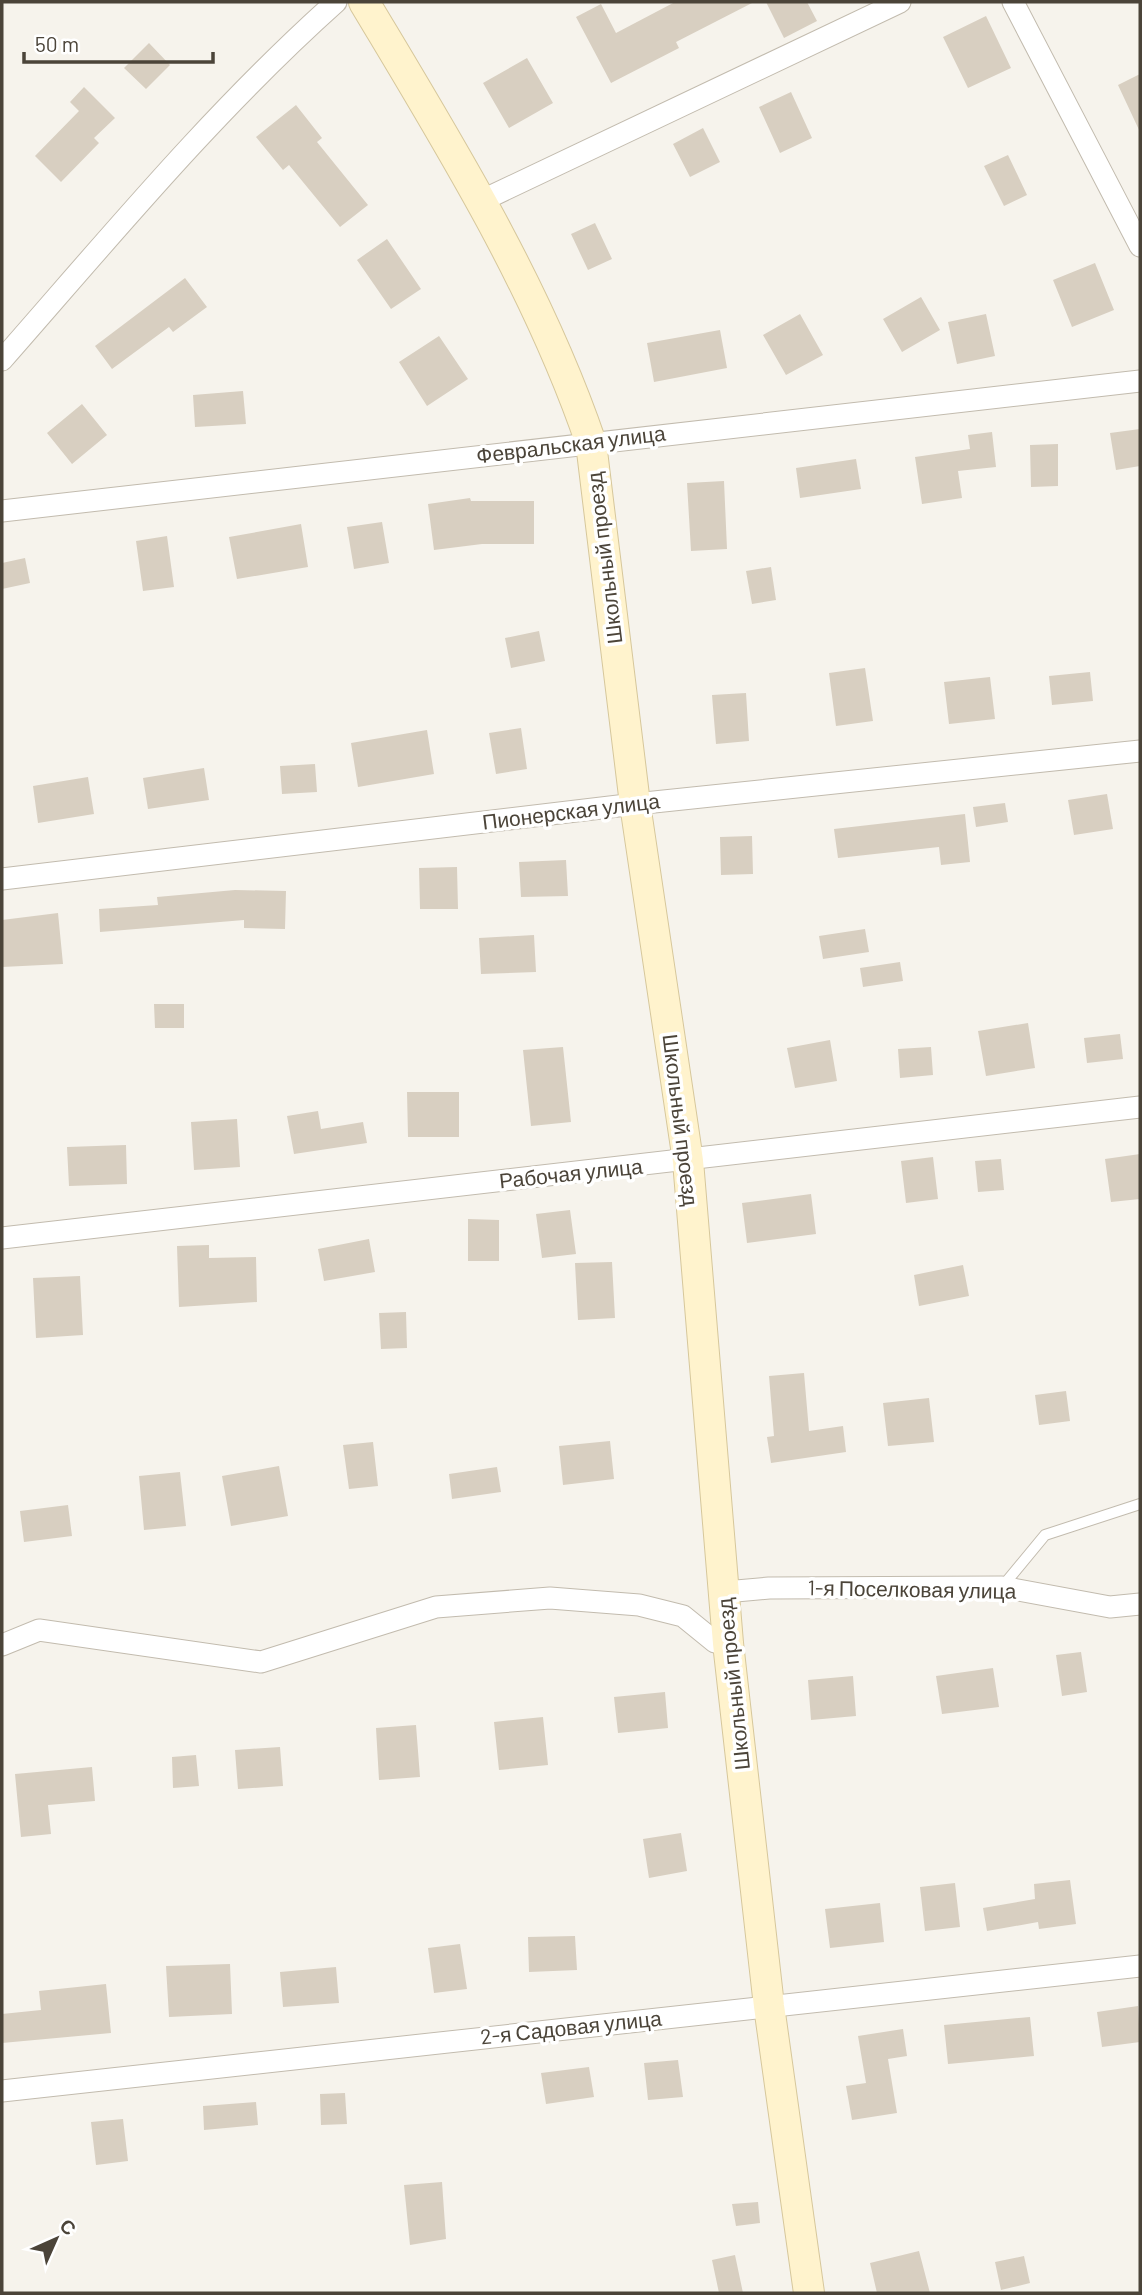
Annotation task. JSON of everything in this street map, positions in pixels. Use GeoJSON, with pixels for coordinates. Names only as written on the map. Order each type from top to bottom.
{"type":"FeatureCollection","features":[{"type":"Feature","properties":{"kind":"street"},"geometry":{"type":"LineString","coordinates":[[2,360],[197,139],[270,61],[336,2]]}},
{"type":"Feature","properties":{"kind":"street","name":"Школьный проезд"},"geometry":{"type":"LineString","coordinates":[[364,2],[483,200],[575,394],[592,443],[635,804],[688,1161],[728,1643],[769,2006],[809,2293]]}},
{"type":"Feature","properties":{"kind":"street"},"geometry":{"type":"LineString","coordinates":[[483,200],[900,2]]}},
{"type":"Feature","properties":{"kind":"street"},"geometry":{"type":"LineString","coordinates":[[1013,2],[1140,246]]}},
{"type":"Feature","properties":{"kind":"street","name":"Февральская улица"},"geometry":{"type":"LineString","coordinates":[[2,511],[1140,381]]}},
{"type":"Feature","properties":{"kind":"street","name":"Пионерская улица"},"geometry":{"type":"LineString","coordinates":[[2,879],[635,804],[1140,751]]}},
{"type":"Feature","properties":{"kind":"street","name":"Рабочая улица"},"geometry":{"type":"LineString","coordinates":[[2,1238],[1140,1107]]}},
{"type":"Feature","properties":{"kind":"street","name":"1-я Поселковая улица"},"geometry":{"type":"LineString","coordinates":[[725,1592],[769,1588],[1002,1587],[1110,1606],[1140,1604]]}},
{"type":"Feature","properties":{"kind":"street"},"geometry":{"type":"LineString","coordinates":[[2,1645],[39,1630],[261,1662],[436,1607],[550,1598],[650,1608],[684,1616],[715,1642],[728,1643]]}},
{"type":"Feature","properties":{"kind":"street","name":"2-я Садовая улица"},"geometry":{"type":"LineString","coordinates":[[2,2091],[1140,1966]]}},
{"type":"Feature","properties":{"kind":"lane"},"geometry":{"type":"LineString","coordinates":[[1002,1587],[1045,1535],[1140,1504]]}},
{"type":"Feature","properties":{"kind":"building"},"geometry":{"type":"Polygon","coordinates":[[[675,2],[754,2],[676,42],[679,48],[611,83],[576,17],[601,4],[616,33],[675,2]]]}},
{"type":"Feature","properties":{"kind":"building"},"geometry":{"type":"Polygon","coordinates":[[[766,2],[807,2],[817,21],[784,38],[766,2]]]}},
{"type":"Feature","properties":{"kind":"building"},"geometry":{"type":"Polygon","coordinates":[[[986,16],[1011,68],[968,88],[943,37],[986,16]]]}},
{"type":"Feature","properties":{"kind":"building"},"geometry":{"type":"Polygon","coordinates":[[[149,43],[170,65],[146,89],[124,68],[149,43]]]}},
{"type":"Feature","properties":{"kind":"building"},"geometry":{"type":"Polygon","coordinates":[[[527,58],[553,103],[509,128],[483,83],[527,58]]]}},
{"type":"Feature","properties":{"kind":"building"},"geometry":{"type":"Polygon","coordinates":[[[1140,74],[1140,132],[1118,85],[1140,74]]]}},
{"type":"Feature","properties":{"kind":"building"},"geometry":{"type":"Polygon","coordinates":[[[84,87],[115,118],[94,138],[99,143],[61,182],[35,156],[79,111],[70,102],[84,87]]]}},
{"type":"Feature","properties":{"kind":"building"},"geometry":{"type":"Polygon","coordinates":[[[791,92],[812,138],[780,153],[759,107],[791,92]]]}},
{"type":"Feature","properties":{"kind":"building"},"geometry":{"type":"Polygon","coordinates":[[[296,105],[322,138],[317,142],[368,205],[340,227],[289,165],[283,170],[256,137],[296,105]]]}},
{"type":"Feature","properties":{"kind":"building"},"geometry":{"type":"Polygon","coordinates":[[[703,128],[720,162],[690,177],[673,144],[703,128]]]}},
{"type":"Feature","properties":{"kind":"building"},"geometry":{"type":"Polygon","coordinates":[[[1008,155],[1027,195],[1004,206],[984,166],[1008,155]]]}},
{"type":"Feature","properties":{"kind":"building"},"geometry":{"type":"Polygon","coordinates":[[[595,223],[612,259],[588,270],[571,234],[595,223]]]}},
{"type":"Feature","properties":{"kind":"building"},"geometry":{"type":"Polygon","coordinates":[[[387,239],[421,289],[391,309],[357,260],[387,239]]]}},
{"type":"Feature","properties":{"kind":"building"},"geometry":{"type":"Polygon","coordinates":[[[1095,263],[1114,310],[1072,327],[1053,280],[1095,263]]]}},
{"type":"Feature","properties":{"kind":"building"},"geometry":{"type":"Polygon","coordinates":[[[185,278],[207,307],[173,332],[169,327],[112,369],[95,346],[185,278]]]}},
{"type":"Feature","properties":{"kind":"building"},"geometry":{"type":"Polygon","coordinates":[[[921,297],[940,330],[902,352],[883,319],[921,297]]]}},
{"type":"Feature","properties":{"kind":"building"},"geometry":{"type":"Polygon","coordinates":[[[800,314],[823,355],[786,375],[763,335],[800,314]]]}},
{"type":"Feature","properties":{"kind":"building"},"geometry":{"type":"Polygon","coordinates":[[[986,314],[995,356],[957,364],[948,322],[986,314]]]}},
{"type":"Feature","properties":{"kind":"building"},"geometry":{"type":"Polygon","coordinates":[[[720,330],[727,368],[654,382],[647,343],[720,330]]]}},
{"type":"Feature","properties":{"kind":"building"},"geometry":{"type":"Polygon","coordinates":[[[439,336],[468,379],[427,406],[399,362],[439,336]]]}},
{"type":"Feature","properties":{"kind":"building"},"geometry":{"type":"Polygon","coordinates":[[[243,391],[246,424],[195,427],[193,395],[243,391]]]}},
{"type":"Feature","properties":{"kind":"building"},"geometry":{"type":"Polygon","coordinates":[[[82,404],[107,435],[72,464],[47,433],[82,404]]]}},
{"type":"Feature","properties":{"kind":"building"},"geometry":{"type":"Polygon","coordinates":[[[1140,429],[1140,466],[1116,470],[1110,433],[1140,429]]]}},
{"type":"Feature","properties":{"kind":"building"},"geometry":{"type":"Polygon","coordinates":[[[992,432],[996,467],[958,471],[962,498],[922,504],[915,457],[970,449],[968,435],[992,432]]]}},
{"type":"Feature","properties":{"kind":"building"},"geometry":{"type":"Polygon","coordinates":[[[1058,444],[1058,486],[1031,487],[1030,445],[1058,444]]]}},
{"type":"Feature","properties":{"kind":"building"},"geometry":{"type":"Polygon","coordinates":[[[856,459],[861,489],[800,498],[796,468],[856,459]]]}},
{"type":"Feature","properties":{"kind":"building"},"geometry":{"type":"Polygon","coordinates":[[[724,481],[727,549],[691,551],[687,483],[724,481]]]}},
{"type":"Feature","properties":{"kind":"building"},"geometry":{"type":"Polygon","coordinates":[[[470,498],[471,501],[534,501],[534,544],[482,544],[434,550],[428,504],[470,498]]]}},
{"type":"Feature","properties":{"kind":"building"},"geometry":{"type":"Polygon","coordinates":[[[382,522],[389,563],[354,569],[347,527],[382,522]]]}},
{"type":"Feature","properties":{"kind":"building"},"geometry":{"type":"Polygon","coordinates":[[[301,524],[308,567],[237,579],[229,537],[301,524]]]}},
{"type":"Feature","properties":{"kind":"building"},"geometry":{"type":"Polygon","coordinates":[[[167,536],[174,587],[143,591],[136,541],[167,536]]]}},
{"type":"Feature","properties":{"kind":"building"},"geometry":{"type":"Polygon","coordinates":[[[25,558],[30,583],[2,589],[2,563],[25,558]]]}},
{"type":"Feature","properties":{"kind":"building"},"geometry":{"type":"Polygon","coordinates":[[[771,567],[776,600],[752,604],[746,571],[771,567]]]}},
{"type":"Feature","properties":{"kind":"building"},"geometry":{"type":"Polygon","coordinates":[[[539,631],[545,661],[511,668],[505,638],[539,631]]]}},
{"type":"Feature","properties":{"kind":"building"},"geometry":{"type":"Polygon","coordinates":[[[865,668],[873,721],[836,726],[829,673],[865,668]]]}},
{"type":"Feature","properties":{"kind":"building"},"geometry":{"type":"Polygon","coordinates":[[[1090,672],[1093,701],[1052,705],[1049,676],[1090,672]]]}},
{"type":"Feature","properties":{"kind":"building"},"geometry":{"type":"Polygon","coordinates":[[[990,677],[995,719],[949,724],[944,682],[990,677]]]}},
{"type":"Feature","properties":{"kind":"building"},"geometry":{"type":"Polygon","coordinates":[[[746,693],[749,741],[716,744],[712,695],[746,693]]]}},
{"type":"Feature","properties":{"kind":"building"},"geometry":{"type":"Polygon","coordinates":[[[521,728],[527,769],[496,774],[489,733],[521,728]]]}},
{"type":"Feature","properties":{"kind":"building"},"geometry":{"type":"Polygon","coordinates":[[[427,730],[434,774],[358,787],[351,743],[427,730]]]}},
{"type":"Feature","properties":{"kind":"building"},"geometry":{"type":"Polygon","coordinates":[[[315,764],[317,792],[282,794],[280,766],[315,764]]]}},
{"type":"Feature","properties":{"kind":"building"},"geometry":{"type":"Polygon","coordinates":[[[204,768],[209,800],[148,809],[143,778],[204,768]]]}},
{"type":"Feature","properties":{"kind":"building"},"geometry":{"type":"Polygon","coordinates":[[[88,777],[94,814],[38,823],[33,786],[88,777]]]}},
{"type":"Feature","properties":{"kind":"building"},"geometry":{"type":"Polygon","coordinates":[[[1107,794],[1113,829],[1074,835],[1068,800],[1107,794]]]}},
{"type":"Feature","properties":{"kind":"building"},"geometry":{"type":"Polygon","coordinates":[[[1005,803],[1008,822],[976,827],[973,807],[1005,803]]]}},
{"type":"Feature","properties":{"kind":"building"},"geometry":{"type":"Polygon","coordinates":[[[965,814],[970,862],[941,865],[939,847],[838,858],[834,829],[965,814]]]}},
{"type":"Feature","properties":{"kind":"building"},"geometry":{"type":"Polygon","coordinates":[[[752,836],[753,874],[721,875],[720,837],[752,836]]]}},
{"type":"Feature","properties":{"kind":"building"},"geometry":{"type":"Polygon","coordinates":[[[566,860],[568,896],[521,897],[519,862],[566,860]]]}},
{"type":"Feature","properties":{"kind":"building"},"geometry":{"type":"Polygon","coordinates":[[[457,867],[458,909],[420,909],[419,868],[457,867]]]}},
{"type":"Feature","properties":{"kind":"building"},"geometry":{"type":"Polygon","coordinates":[[[235,890],[286,891],[285,929],[244,928],[244,920],[100,932],[99,909],[158,905],[157,897],[235,890]]]}},
{"type":"Feature","properties":{"kind":"building"},"geometry":{"type":"Polygon","coordinates":[[[58,913],[63,964],[2,967],[2,920],[58,913]]]}},
{"type":"Feature","properties":{"kind":"building"},"geometry":{"type":"Polygon","coordinates":[[[865,929],[869,952],[823,959],[819,936],[865,929]]]}},
{"type":"Feature","properties":{"kind":"building"},"geometry":{"type":"Polygon","coordinates":[[[534,935],[536,972],[481,974],[479,938],[534,935]]]}},
{"type":"Feature","properties":{"kind":"building"},"geometry":{"type":"Polygon","coordinates":[[[900,962],[903,981],[863,987],[860,968],[900,962]]]}},
{"type":"Feature","properties":{"kind":"building"},"geometry":{"type":"Polygon","coordinates":[[[154,1004],[184,1004],[184,1028],[155,1028],[154,1004]]]}},
{"type":"Feature","properties":{"kind":"building"},"geometry":{"type":"Polygon","coordinates":[[[1028,1023],[1035,1068],[986,1076],[978,1031],[1028,1023]]]}},
{"type":"Feature","properties":{"kind":"building"},"geometry":{"type":"Polygon","coordinates":[[[1120,1034],[1123,1059],[1087,1063],[1084,1038],[1120,1034]]]}},
{"type":"Feature","properties":{"kind":"building"},"geometry":{"type":"Polygon","coordinates":[[[830,1040],[837,1081],[795,1088],[787,1048],[830,1040]]]}},
{"type":"Feature","properties":{"kind":"building"},"geometry":{"type":"Polygon","coordinates":[[[563,1047],[571,1122],[531,1126],[523,1050],[563,1047]]]}},
{"type":"Feature","properties":{"kind":"building"},"geometry":{"type":"Polygon","coordinates":[[[931,1047],[933,1075],[900,1078],[898,1049],[931,1047]]]}},
{"type":"Feature","properties":{"kind":"building"},"geometry":{"type":"Polygon","coordinates":[[[407,1092],[459,1092],[459,1137],[408,1137],[407,1092]]]}},
{"type":"Feature","properties":{"kind":"building"},"geometry":{"type":"Polygon","coordinates":[[[318,1111],[321,1129],[363,1122],[367,1143],[294,1154],[287,1116],[318,1111]]]}},
{"type":"Feature","properties":{"kind":"building"},"geometry":{"type":"Polygon","coordinates":[[[237,1119],[240,1167],[194,1170],[191,1122],[237,1119]]]}},
{"type":"Feature","properties":{"kind":"building"},"geometry":{"type":"Polygon","coordinates":[[[126,1145],[127,1184],[69,1186],[67,1147],[126,1145]]]}},
{"type":"Feature","properties":{"kind":"building"},"geometry":{"type":"Polygon","coordinates":[[[1140,1154],[1140,1199],[1111,1202],[1105,1159],[1140,1154]]]}},
{"type":"Feature","properties":{"kind":"building"},"geometry":{"type":"Polygon","coordinates":[[[933,1157],[938,1199],[906,1203],[901,1161],[933,1157]]]}},
{"type":"Feature","properties":{"kind":"building"},"geometry":{"type":"Polygon","coordinates":[[[1001,1159],[1004,1190],[978,1192],[975,1161],[1001,1159]]]}},
{"type":"Feature","properties":{"kind":"building"},"geometry":{"type":"Polygon","coordinates":[[[811,1194],[816,1234],[747,1243],[742,1203],[811,1194]]]}},
{"type":"Feature","properties":{"kind":"building"},"geometry":{"type":"Polygon","coordinates":[[[570,1210],[576,1254],[542,1258],[536,1214],[570,1210]]]}},
{"type":"Feature","properties":{"kind":"building"},"geometry":{"type":"Polygon","coordinates":[[[468,1219],[499,1220],[499,1261],[468,1261],[468,1219]]]}},
{"type":"Feature","properties":{"kind":"building"},"geometry":{"type":"Polygon","coordinates":[[[369,1239],[375,1272],[324,1281],[318,1249],[369,1239]]]}},
{"type":"Feature","properties":{"kind":"building"},"geometry":{"type":"Polygon","coordinates":[[[209,1245],[209,1258],[256,1257],[257,1302],[179,1307],[177,1246],[209,1245]]]}},
{"type":"Feature","properties":{"kind":"building"},"geometry":{"type":"Polygon","coordinates":[[[612,1262],[615,1318],[578,1320],[575,1263],[612,1262]]]}},
{"type":"Feature","properties":{"kind":"building"},"geometry":{"type":"Polygon","coordinates":[[[963,1265],[969,1296],[919,1306],[914,1275],[963,1265]]]}},
{"type":"Feature","properties":{"kind":"building"},"geometry":{"type":"Polygon","coordinates":[[[80,1276],[83,1335],[36,1338],[33,1278],[80,1276]]]}},
{"type":"Feature","properties":{"kind":"building"},"geometry":{"type":"Polygon","coordinates":[[[406,1312],[407,1348],[381,1349],[379,1313],[406,1312]]]}},
{"type":"Feature","properties":{"kind":"building"},"geometry":{"type":"Polygon","coordinates":[[[804,1373],[809,1431],[843,1426],[846,1452],[771,1463],[767,1437],[774,1436],[769,1376],[804,1373]]]}},
{"type":"Feature","properties":{"kind":"building"},"geometry":{"type":"Polygon","coordinates":[[[1066,1391],[1070,1421],[1039,1425],[1035,1395],[1066,1391]]]}},
{"type":"Feature","properties":{"kind":"building"},"geometry":{"type":"Polygon","coordinates":[[[929,1398],[934,1442],[888,1446],[883,1403],[929,1398]]]}},
{"type":"Feature","properties":{"kind":"building"},"geometry":{"type":"Polygon","coordinates":[[[610,1441],[614,1479],[563,1485],[559,1446],[610,1441]]]}},
{"type":"Feature","properties":{"kind":"building"},"geometry":{"type":"Polygon","coordinates":[[[373,1442],[378,1486],[349,1489],[343,1445],[373,1442]]]}},
{"type":"Feature","properties":{"kind":"building"},"geometry":{"type":"Polygon","coordinates":[[[279,1466],[288,1516],[231,1526],[222,1476],[279,1466]]]}},
{"type":"Feature","properties":{"kind":"building"},"geometry":{"type":"Polygon","coordinates":[[[497,1467],[501,1492],[452,1499],[449,1474],[497,1467]]]}},
{"type":"Feature","properties":{"kind":"building"},"geometry":{"type":"Polygon","coordinates":[[[180,1472],[186,1526],[144,1530],[139,1476],[180,1472]]]}},
{"type":"Feature","properties":{"kind":"building"},"geometry":{"type":"Polygon","coordinates":[[[68,1505],[72,1536],[24,1542],[20,1511],[68,1505]]]}},
{"type":"Feature","properties":{"kind":"building"},"geometry":{"type":"Polygon","coordinates":[[[1081,1652],[1087,1692],[1062,1696],[1056,1655],[1081,1652]]]}},
{"type":"Feature","properties":{"kind":"building"},"geometry":{"type":"Polygon","coordinates":[[[993,1668],[999,1707],[942,1714],[936,1676],[993,1668]]]}},
{"type":"Feature","properties":{"kind":"building"},"geometry":{"type":"Polygon","coordinates":[[[853,1676],[856,1716],[811,1720],[808,1680],[853,1676]]]}},
{"type":"Feature","properties":{"kind":"building"},"geometry":{"type":"Polygon","coordinates":[[[665,1692],[668,1728],[618,1733],[614,1697],[665,1692]]]}},
{"type":"Feature","properties":{"kind":"building"},"geometry":{"type":"Polygon","coordinates":[[[543,1717],[548,1765],[499,1770],[494,1722],[543,1717]]]}},
{"type":"Feature","properties":{"kind":"building"},"geometry":{"type":"Polygon","coordinates":[[[416,1725],[420,1777],[379,1780],[376,1728],[416,1725]]]}},
{"type":"Feature","properties":{"kind":"building"},"geometry":{"type":"Polygon","coordinates":[[[280,1747],[283,1786],[238,1789],[235,1750],[280,1747]]]}},
{"type":"Feature","properties":{"kind":"building"},"geometry":{"type":"Polygon","coordinates":[[[196,1755],[199,1786],[173,1788],[172,1757],[196,1755]]]}},
{"type":"Feature","properties":{"kind":"building"},"geometry":{"type":"Polygon","coordinates":[[[92,1767],[95,1801],[48,1805],[51,1834],[21,1837],[15,1774],[92,1767]]]}},
{"type":"Feature","properties":{"kind":"building"},"geometry":{"type":"Polygon","coordinates":[[[681,1833],[687,1871],[649,1878],[643,1839],[681,1833]]]}},
{"type":"Feature","properties":{"kind":"building"},"geometry":{"type":"Polygon","coordinates":[[[1070,1880],[1076,1924],[1039,1929],[1038,1922],[987,1931],[983,1908],[1035,1899],[1034,1884],[1070,1880]]]}},
{"type":"Feature","properties":{"kind":"building"},"geometry":{"type":"Polygon","coordinates":[[[955,1883],[960,1927],[925,1931],[920,1887],[955,1883]]]}},
{"type":"Feature","properties":{"kind":"building"},"geometry":{"type":"Polygon","coordinates":[[[880,1903],[884,1942],[830,1948],[825,1909],[880,1903]]]}},
{"type":"Feature","properties":{"kind":"building"},"geometry":{"type":"Polygon","coordinates":[[[575,1936],[577,1970],[529,1972],[528,1937],[575,1936]]]}},
{"type":"Feature","properties":{"kind":"building"},"geometry":{"type":"Polygon","coordinates":[[[460,1944],[467,1989],[434,1993],[428,1948],[460,1944]]]}},
{"type":"Feature","properties":{"kind":"building"},"geometry":{"type":"Polygon","coordinates":[[[230,1964],[232,2014],[169,2017],[166,1966],[230,1964]]]}},
{"type":"Feature","properties":{"kind":"building"},"geometry":{"type":"Polygon","coordinates":[[[336,1967],[339,2003],[283,2007],[280,1972],[336,1967]]]}},
{"type":"Feature","properties":{"kind":"building"},"geometry":{"type":"Polygon","coordinates":[[[106,1984],[111,2033],[2,2043],[2,2014],[41,2010],[39,1991],[106,1984]]]}},
{"type":"Feature","properties":{"kind":"building"},"geometry":{"type":"Polygon","coordinates":[[[1138,2006],[1140,2042],[1102,2047],[1097,2012],[1138,2006]]]}},
{"type":"Feature","properties":{"kind":"building"},"geometry":{"type":"Polygon","coordinates":[[[1030,2017],[1034,2056],[948,2064],[944,2025],[1030,2017]]]}},
{"type":"Feature","properties":{"kind":"building"},"geometry":{"type":"Polygon","coordinates":[[[903,2029],[907,2056],[888,2059],[897,2113],[852,2120],[846,2086],[866,2083],[858,2036],[903,2029]]]}},
{"type":"Feature","properties":{"kind":"building"},"geometry":{"type":"Polygon","coordinates":[[[678,2060],[683,2097],[648,2100],[644,2063],[678,2060]]]}},
{"type":"Feature","properties":{"kind":"building"},"geometry":{"type":"Polygon","coordinates":[[[589,2067],[594,2097],[546,2104],[541,2073],[589,2067]]]}},
{"type":"Feature","properties":{"kind":"building"},"geometry":{"type":"Polygon","coordinates":[[[345,2093],[347,2124],[321,2125],[320,2094],[345,2093]]]}},
{"type":"Feature","properties":{"kind":"building"},"geometry":{"type":"Polygon","coordinates":[[[256,2102],[258,2125],[204,2130],[203,2106],[256,2102]]]}},
{"type":"Feature","properties":{"kind":"building"},"geometry":{"type":"Polygon","coordinates":[[[123,2119],[128,2161],[96,2165],[91,2122],[123,2119]]]}},
{"type":"Feature","properties":{"kind":"building"},"geometry":{"type":"Polygon","coordinates":[[[442,2182],[446,2239],[410,2245],[404,2185],[442,2182]]]}},
{"type":"Feature","properties":{"kind":"building"},"geometry":{"type":"Polygon","coordinates":[[[758,2202],[760,2223],[736,2226],[732,2204],[758,2202]]]}},
{"type":"Feature","properties":{"kind":"building"},"geometry":{"type":"Polygon","coordinates":[[[919,2251],[930,2293],[877,2293],[870,2263],[919,2251]]]}},
{"type":"Feature","properties":{"kind":"building"},"geometry":{"type":"Polygon","coordinates":[[[735,2255],[743,2293],[719,2293],[712,2260],[735,2255]]]}},
{"type":"Feature","properties":{"kind":"building"},"geometry":{"type":"Polygon","coordinates":[[[1024,2256],[1030,2283],[1001,2290],[995,2262],[1024,2256]]]}}]}
